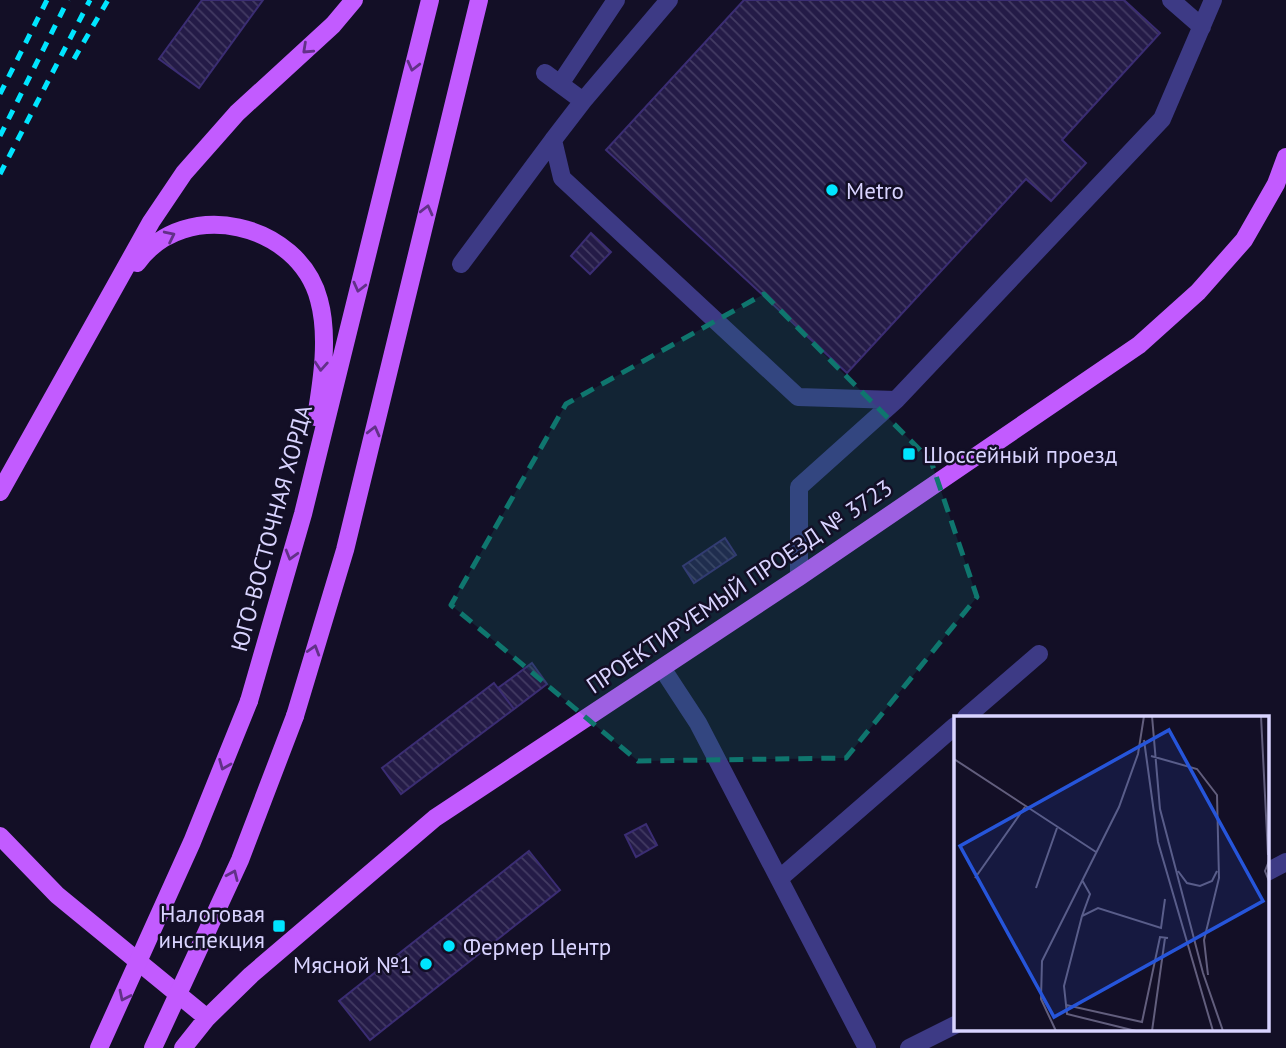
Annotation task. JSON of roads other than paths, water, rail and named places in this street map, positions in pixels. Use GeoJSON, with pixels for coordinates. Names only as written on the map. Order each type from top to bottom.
{"type":"FeatureCollection","features":[{"type":"Feature","properties":{"kind":"main road"},"geometry":{"type":"LineString","coordinates":[[0,492],[151,222],[184,173],[237,113],[333,25],[354,0]]}},
{"type":"Feature","properties":{"kind":"main road","name":"ЮГО-ВОСТОЧНАЯ ХОРДА"},"geometry":{"type":"LineString","coordinates":[[99,1048],[192,842],[250,701],[303,514],[430,0]]}},
{"type":"Feature","properties":{"kind":"main road"},"geometry":{"type":"LineString","coordinates":[[153,1048],[240,860],[295,716],[345,550],[479,0]]}},
{"type":"Feature","properties":{"kind":"main road","name":"ПРОЕКТИРУЕМЫЙ ПРОЕЗД № 3723"},"geometry":{"type":"LineString","coordinates":[[183,1048],[207,1018],[251,975],[435,818],[799,577],[1139,345],[1198,292],[1244,240],[1276,184],[1286,158]]}},
{"type":"Feature","properties":{"kind":"main road"},"geometry":{"type":"LineString","coordinates":[[108,303],[142,256],[172,234],[189,228],[225,224],[261,233],[291,254],[304,268],[320,301],[323,340],[319,399],[303,514]]}},
{"type":"Feature","properties":{"kind":"main road"},"geometry":{"type":"LineString","coordinates":[[0,836],[57,895],[207,1018]]}},
{"type":"Feature","properties":{"kind":"street"},"geometry":{"type":"LineString","coordinates":[[560,84],[616,0]]}},
{"type":"Feature","properties":{"kind":"street"},"geometry":{"type":"LineString","coordinates":[[461,264],[583,101],[669,0]]}},
{"type":"Feature","properties":{"kind":"street"},"geometry":{"type":"LineString","coordinates":[[1171,0],[1202,27]]}},
{"type":"Feature","properties":{"kind":"street"},"geometry":{"type":"LineString","coordinates":[[799,577],[799,487],[896,400],[1161,119],[1213,0]]}},
{"type":"Feature","properties":{"kind":"street"},"geometry":{"type":"LineString","coordinates":[[545,73],[583,101]]}},
{"type":"Feature","properties":{"kind":"street"},"geometry":{"type":"LineString","coordinates":[[553,141],[562,178],[798,397],[896,400]]}},
{"type":"Feature","properties":{"kind":"street"},"geometry":{"type":"LineString","coordinates":[[967,716],[1039,654]]}},
{"type":"Feature","properties":{"kind":"street"},"geometry":{"type":"LineString","coordinates":[[662,668],[698,723],[867,1048]]}},
{"type":"Feature","properties":{"kind":"street"},"geometry":{"type":"LineString","coordinates":[[779,879],[954,727]]}},
{"type":"Feature","properties":{"kind":"street"},"geometry":{"type":"LineString","coordinates":[[1268,871],[1286,862]]}},
{"type":"Feature","properties":{"kind":"street"},"geometry":{"type":"LineString","coordinates":[[909,1048],[954,1026]]}},
{"type":"Feature","properties":{"kind":"railway"},"geometry":{"type":"LineString","coordinates":[[0,94],[47,0]]}},
{"type":"Feature","properties":{"kind":"railway"},"geometry":{"type":"LineString","coordinates":[[0,136],[68,0]]}},
{"type":"Feature","properties":{"kind":"railway"},"geometry":{"type":"LineString","coordinates":[[0,174],[90,0]]}},
{"type":"Feature","properties":{"kind":"railway"},"geometry":{"type":"LineString","coordinates":[[74,59],[108,0]]}},
{"type":"Feature","properties":{"kind":"place","name":"Metro"},"geometry":{"type":"Point","coordinates":[832,190]}},
{"type":"Feature","properties":{"kind":"place","name":"Шоссейный проезд"},"geometry":{"type":"Point","coordinates":[909,454]}},
{"type":"Feature","properties":{"kind":"place","name":"Налоговая инспекция"},"geometry":{"type":"Point","coordinates":[279,926]}},
{"type":"Feature","properties":{"kind":"place","name":"Фермер Центр"},"geometry":{"type":"Point","coordinates":[449,946]}},
{"type":"Feature","properties":{"kind":"place","name":"Мясной №1"},"geometry":{"type":"Point","coordinates":[426,964]}}]}
